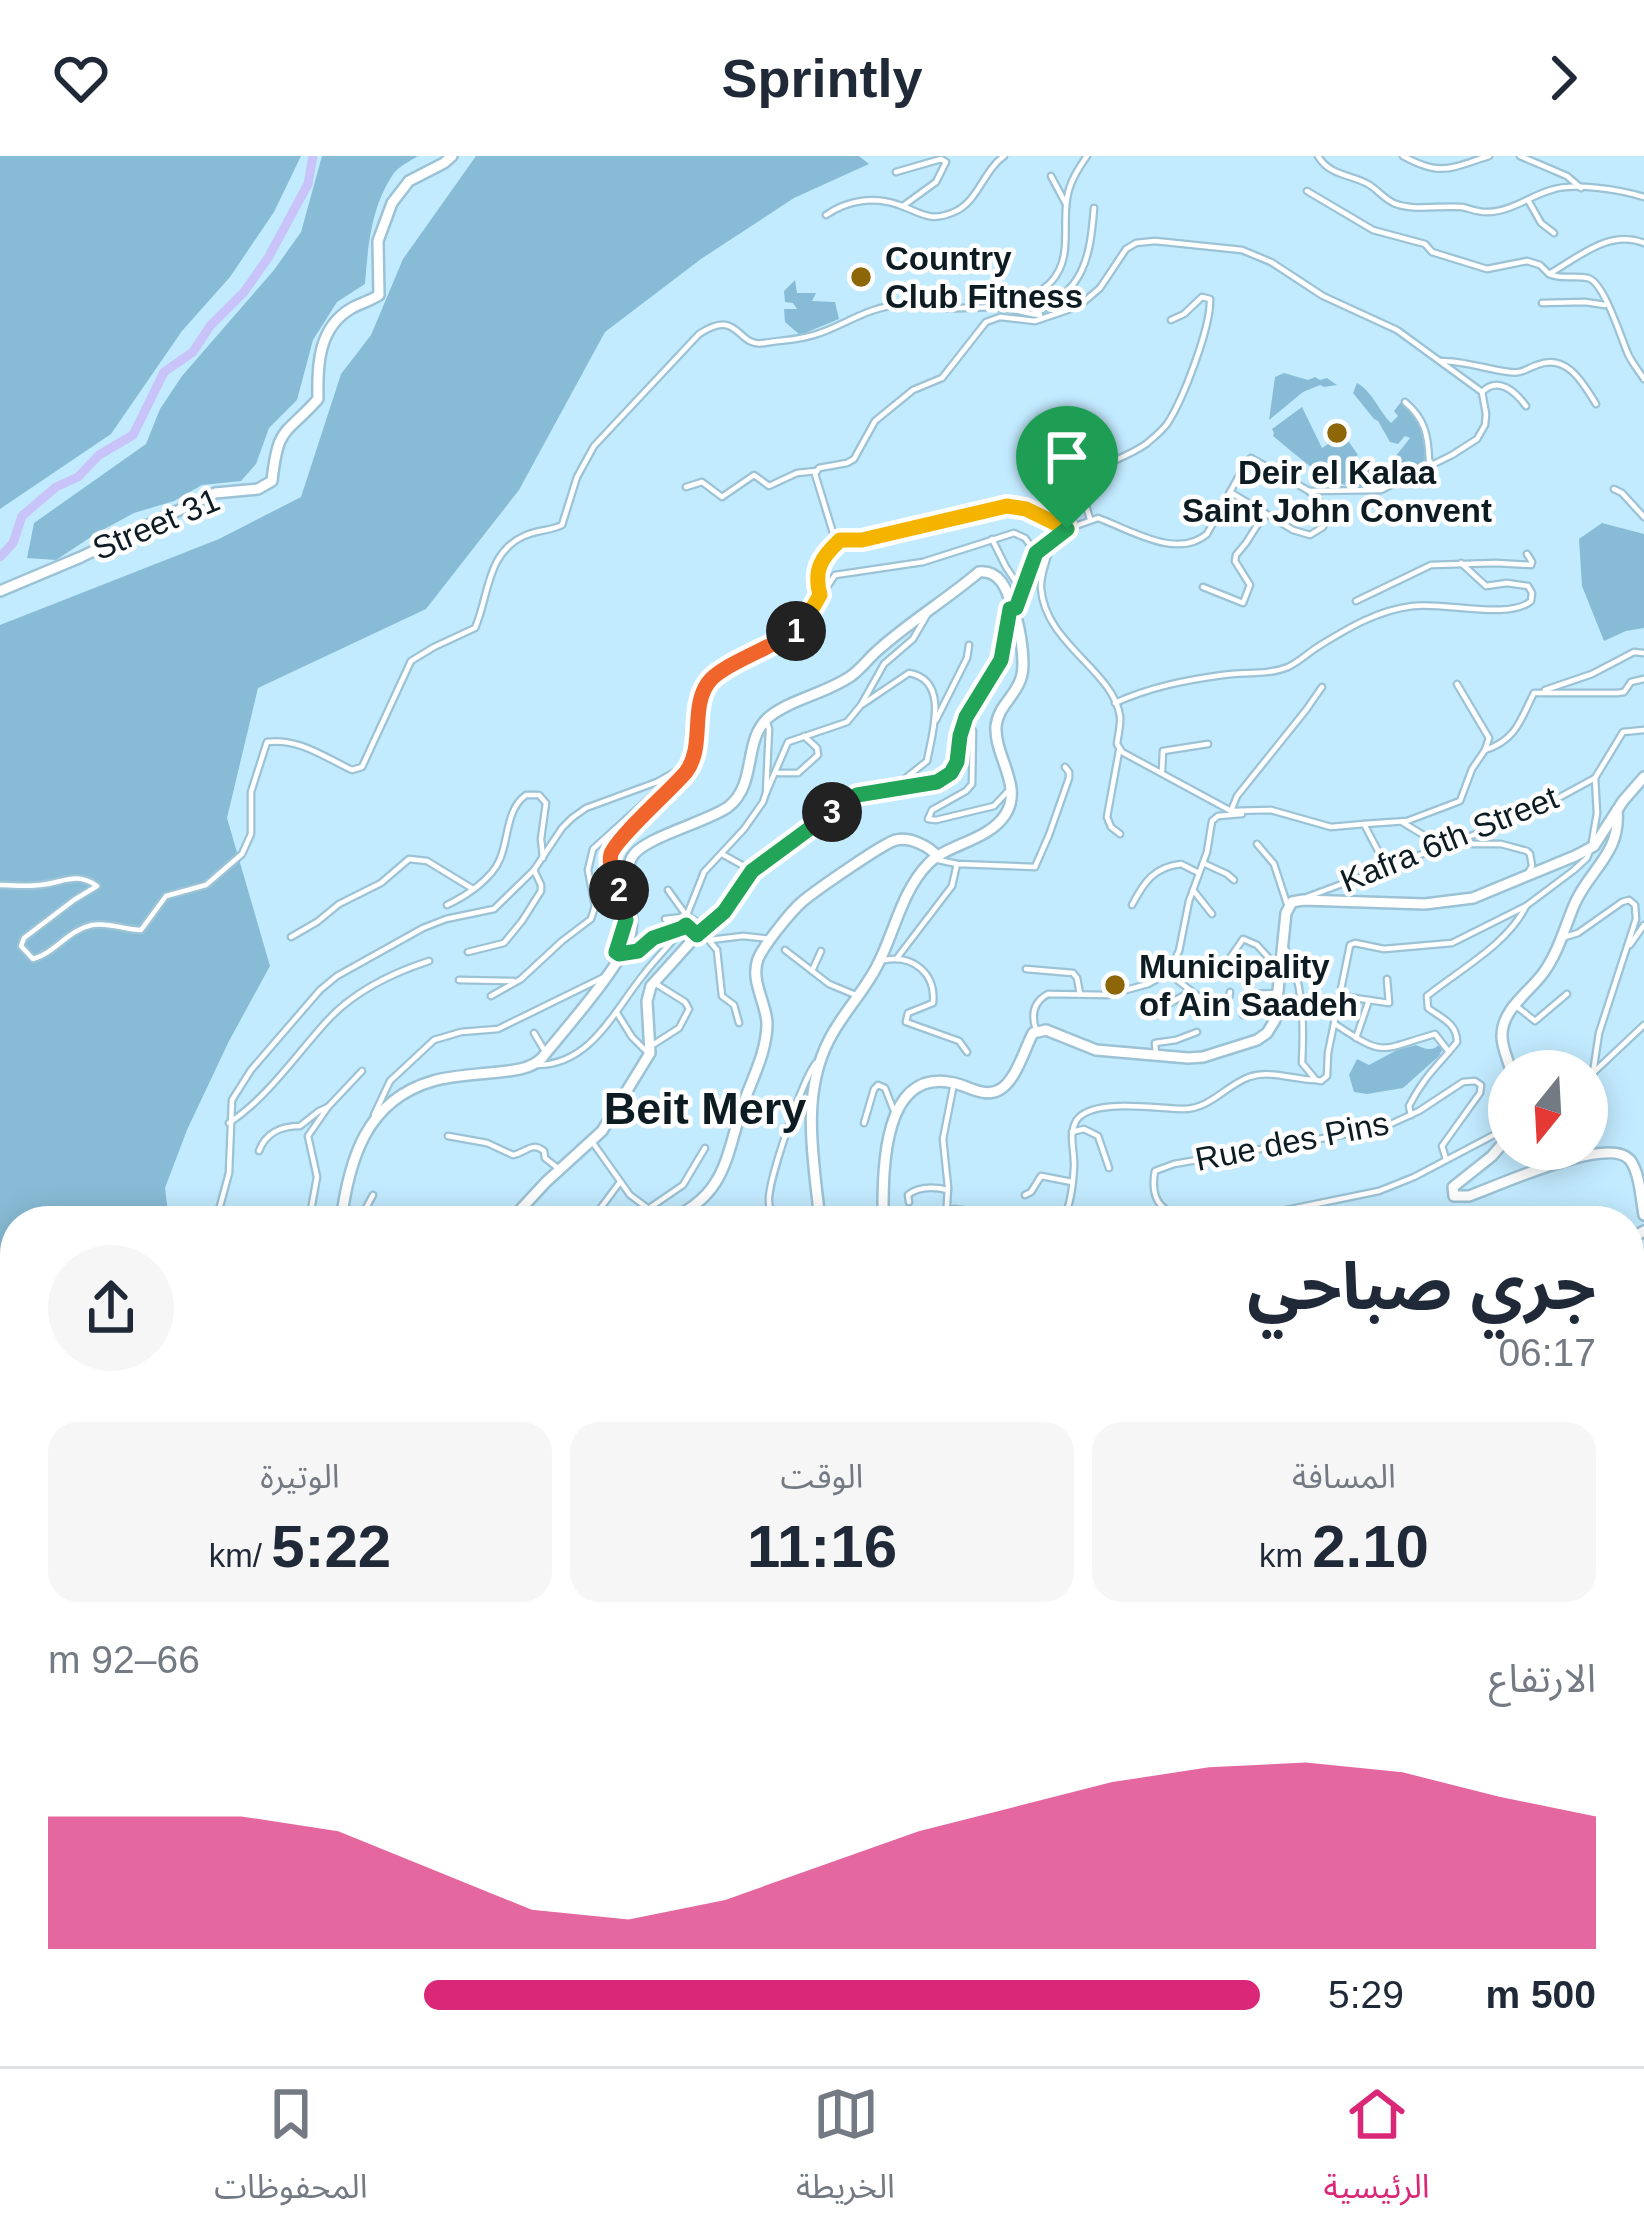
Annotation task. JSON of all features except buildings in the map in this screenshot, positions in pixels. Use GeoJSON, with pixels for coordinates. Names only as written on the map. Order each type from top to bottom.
{"type":"FeatureCollection","features":[{"type":"Feature","properties":{"kind":"street","name":"Street 31"},"geometry":{"type":"LineString","coordinates":[[0,591],[215,493],[258,489],[272,481],[279,438],[318,399],[317,365],[329,331],[346,311],[378,297],[377,241],[392,203],[409,181],[452,156]]}},
{"type":"Feature","properties":{"kind":"street"},"geometry":{"type":"LineString","coordinates":[[826,215],[860,200],[903,206],[929,217],[944,215],[968,203],[989,169],[1004,156]]}},
{"type":"Feature","properties":{"kind":"street"},"geometry":{"type":"LineString","coordinates":[[1000,308],[1047,286],[1058,272],[1066,250],[1066,204],[1072,179],[1087,156]]}},
{"type":"Feature","properties":{"kind":"street"},"geometry":{"type":"LineString","coordinates":[[1318,156],[1330,169],[1407,207],[1492,212],[1560,187],[1644,196]]}},
{"type":"Feature","properties":{"kind":"street"},"geometry":{"type":"LineString","coordinates":[[1403,156],[1427,168],[1449,170],[1489,156]]}},
{"type":"Feature","properties":{"kind":"street"},"geometry":{"type":"LineString","coordinates":[[1520,156],[1567,176],[1581,188]]}},
{"type":"Feature","properties":{"kind":"street"},"geometry":{"type":"LineString","coordinates":[[896,172],[946,158],[936,182],[903,206]]}},
{"type":"Feature","properties":{"kind":"street"},"geometry":{"type":"LineString","coordinates":[[1051,176],[1066,204]]}},
{"type":"Feature","properties":{"kind":"street"},"geometry":{"type":"LineString","coordinates":[[1307,191],[1373,230],[1425,244],[1432,252],[1486,269],[1527,261],[1559,278],[1593,280],[1644,379]]}},
{"type":"Feature","properties":{"kind":"street"},"geometry":{"type":"LineString","coordinates":[[1528,200],[1541,223],[1554,233]]}},
{"type":"Feature","properties":{"kind":"street"},"geometry":{"type":"LineString","coordinates":[[1031,314],[1067,294],[1078,280],[1088,253],[1094,208]]}},
{"type":"Feature","properties":{"kind":"street"},"geometry":{"type":"LineString","coordinates":[[1549,274],[1612,239],[1644,243]]}},
{"type":"Feature","properties":{"kind":"street"},"geometry":{"type":"LineString","coordinates":[[686,487],[702,482],[722,497],[754,475],[769,486],[797,473],[847,463],[854,459],[874,422],[913,390],[942,378],[986,322],[995,317],[1035,321],[1087,302],[1126,250],[1136,243],[1155,241],[1256,254],[1323,296],[1396,330],[1482,392],[1483,432],[1468,446],[1381,490],[1309,491]]}},
{"type":"Feature","properties":{"kind":"street"},"geometry":{"type":"LineString","coordinates":[[1090,520],[1078,479],[1127,456],[1167,424],[1192,366],[1210,298],[1202,297],[1171,320]]}},
{"type":"Feature","properties":{"kind":"street"},"geometry":{"type":"LineString","coordinates":[[1017,311],[1019,299]]}},
{"type":"Feature","properties":{"kind":"street"},"geometry":{"type":"LineString","coordinates":[[1542,303],[1605,305]]}},
{"type":"Feature","properties":{"kind":"street"},"geometry":{"type":"LineString","coordinates":[[0,884],[38,886],[72,877],[91,880],[97,886],[24,938],[21,946],[33,959],[91,925],[141,930],[166,896],[206,885],[242,854],[251,834],[251,792],[266,742],[292,742],[352,770],[364,765],[408,666],[434,646],[475,628],[493,569],[504,550],[523,536],[562,525],[577,477],[594,446],[704,331],[733,326],[748,342],[758,345],[807,338],[887,306],[1000,308],[1046,316]]}},
{"type":"Feature","properties":{"kind":"street"},"geometry":{"type":"LineString","coordinates":[[1441,361],[1517,374],[1545,363],[1564,366],[1575,372],[1596,404]]}},
{"type":"Feature","properties":{"kind":"street"},"geometry":{"type":"LineString","coordinates":[[1482,392],[1489,386],[1502,386],[1526,406]]}},
{"type":"Feature","properties":{"kind":"street"},"geometry":{"type":"LineString","coordinates":[[1406,402],[1424,424],[1432,464]]}},
{"type":"Feature","properties":{"kind":"street"},"geometry":{"type":"LineString","coordinates":[[651,1049],[646,1000],[653,982],[724,912],[752,871],[857,795],[937,782],[951,773],[966,717],[999,664],[1013,610],[1036,553],[1067,529],[1100,519],[1152,539],[1191,544],[1207,534],[1230,492],[1245,466],[1252,458],[1309,491],[1326,511],[1325,522],[1315,533],[1299,533],[1230,492]]}},
{"type":"Feature","properties":{"kind":"street"},"geometry":{"type":"LineString","coordinates":[[816,471],[834,536],[840,540],[862,540],[1007,506],[1026,509],[1067,529]]}},
{"type":"Feature","properties":{"kind":"street"},"geometry":{"type":"LineString","coordinates":[[1614,489],[1644,518]]}},
{"type":"Feature","properties":{"kind":"street"},"geometry":{"type":"LineString","coordinates":[[1203,587],[1243,603],[1250,585],[1236,555],[1265,513]]}},
{"type":"Feature","properties":{"kind":"street"},"geometry":{"type":"LineString","coordinates":[[620,954],[616,952],[625,914],[611,854],[690,765],[710,680],[802,626],[830,579],[839,573],[923,562],[1014,533],[1036,553]]}},
{"type":"Feature","properties":{"kind":"street"},"geometry":{"type":"LineString","coordinates":[[992,539],[1022,591]]}},
{"type":"Feature","properties":{"kind":"street"},"geometry":{"type":"LineString","coordinates":[[820,595],[819,565],[840,540]]}},
{"type":"Feature","properties":{"kind":"street"},"geometry":{"type":"LineString","coordinates":[[1051,542],[1041,588],[1045,607],[1064,641],[1104,685],[1121,721],[1107,817],[1120,835]]}},
{"type":"Feature","properties":{"kind":"street"},"geometry":{"type":"LineString","coordinates":[[1356,602],[1419,569],[1461,563],[1531,565],[1527,554]]}},
{"type":"Feature","properties":{"kind":"street"},"geometry":{"type":"LineString","coordinates":[[1115,703],[1184,681],[1283,669],[1386,612],[1441,605],[1498,611],[1525,607],[1531,601],[1528,586],[1486,586],[1461,563]]}},
{"type":"Feature","properties":{"kind":"street"},"geometry":{"type":"LineString","coordinates":[[536,1065],[628,941],[628,869],[634,854],[736,801],[748,775],[758,731],[772,714],[853,675],[929,609],[983,571],[995,575],[1013,610],[1020,637],[1022,676],[998,716],[996,734],[1011,786],[1011,803],[1000,821],[936,858],[913,885],[880,962],[823,1054],[814,1081],[811,1123],[819,1206]]}},
{"type":"Feature","properties":{"kind":"street"},"geometry":{"type":"LineString","coordinates":[[373,1121],[425,1083],[556,1064],[596,1037],[685,921],[704,872],[755,815],[786,746],[791,740],[843,725],[861,705],[884,664],[919,632],[929,609]]}},
{"type":"Feature","properties":{"kind":"street"},"geometry":{"type":"LineString","coordinates":[[932,730],[969,645]]}},
{"type":"Feature","properties":{"kind":"street"},"geometry":{"type":"LineString","coordinates":[[1485,750],[1504,742],[1526,714],[1530,696],[1643,652]]}},
{"type":"Feature","properties":{"kind":"street"},"geometry":{"type":"LineString","coordinates":[[861,705],[909,673],[919,674],[935,698],[926,764],[887,791]]}},
{"type":"Feature","properties":{"kind":"street"},"geometry":{"type":"LineString","coordinates":[[1540,693],[1617,693],[1631,682],[1644,680]]}},
{"type":"Feature","properties":{"kind":"street"},"geometry":{"type":"LineString","coordinates":[[883,1206],[884,1160],[908,1092],[928,1083],[954,1083],[987,1093],[1001,1089],[1036,1030],[1034,1014],[1040,999],[1052,993],[1108,995],[1168,973],[1179,951],[1213,819],[1271,810],[1331,826],[1401,822],[1458,803],[1485,750],[1488,733],[1457,684]]}},
{"type":"Feature","properties":{"kind":"street"},"geometry":{"type":"LineString","coordinates":[[1231,811],[1237,796],[1322,687]]}},
{"type":"Feature","properties":{"kind":"street"},"geometry":{"type":"LineString","coordinates":[[966,717],[973,731],[972,784],[932,810],[928,819],[994,806],[1011,786]]}},
{"type":"Feature","properties":{"kind":"street"},"geometry":{"type":"LineString","coordinates":[[766,720],[766,793]]}},
{"type":"Feature","properties":{"kind":"street"},"geometry":{"type":"LineString","coordinates":[[1591,848],[1597,814],[1595,778],[1623,732],[1644,730]]}},
{"type":"Feature","properties":{"kind":"street"},"geometry":{"type":"LineString","coordinates":[[776,772],[798,773],[818,755],[805,736]]}},
{"type":"Feature","properties":{"kind":"street"},"geometry":{"type":"LineString","coordinates":[[1162,771],[1163,752],[1208,744]]}},
{"type":"Feature","properties":{"kind":"street"},"geometry":{"type":"LineString","coordinates":[[1120,750],[1231,811],[1245,813]]}},
{"type":"Feature","properties":{"kind":"street"},"geometry":{"type":"LineString","coordinates":[[491,996],[521,980],[593,916],[588,870],[593,849],[691,757]]}},
{"type":"Feature","properties":{"kind":"street"},"geometry":{"type":"LineString","coordinates":[[692,1206],[704,1197],[728,1160],[765,1045],[766,1022],[756,970],[760,954],[801,903],[887,843],[903,839],[957,864],[1035,867],[1069,778],[1065,767]]}},
{"type":"Feature","properties":{"kind":"street"},"geometry":{"type":"LineString","coordinates":[[220,1206],[229,1173],[232,1100],[328,982],[431,924],[494,909],[534,870],[565,824],[582,811],[680,777]]}},
{"type":"Feature","properties":{"kind":"street"},"geometry":{"type":"LineString","coordinates":[[1069,1206],[1072,1132],[1082,1115],[1093,1108],[1195,1108],[1240,1081],[1262,1074],[1323,1081],[1352,943],[1391,949],[1452,943],[1526,906],[1582,864],[1644,777]]}},
{"type":"Feature","properties":{"kind":"street","name":"Kafra 6th Street"},"geometry":{"type":"LineString","coordinates":[[1303,900],[1527,815],[1595,778]]}},
{"type":"Feature","properties":{"kind":"street"},"geometry":{"type":"LineString","coordinates":[[447,905],[472,890],[500,862],[515,805],[526,795],[539,795],[546,806],[543,858]]}},
{"type":"Feature","properties":{"kind":"street"},"geometry":{"type":"LineString","coordinates":[[1506,1050],[1502,1032],[1515,1005],[1543,974],[1580,894],[1612,847],[1618,830],[1617,810]]}},
{"type":"Feature","properties":{"kind":"street"},"geometry":{"type":"LineString","coordinates":[[1401,822],[1443,847]]}},
{"type":"Feature","properties":{"kind":"street"},"geometry":{"type":"LineString","coordinates":[[1364,824],[1386,866]]}},
{"type":"Feature","properties":{"kind":"street"},"geometry":{"type":"LineString","coordinates":[[1464,839],[1476,845],[1501,844],[1527,851],[1532,866],[1524,877]]}},
{"type":"Feature","properties":{"kind":"street"},"geometry":{"type":"LineString","coordinates":[[1036,1030],[1053,1032],[1088,1048],[1203,1057],[1257,1040],[1272,1026],[1288,907],[1274,863],[1257,844]]}},
{"type":"Feature","properties":{"kind":"street"},"geometry":{"type":"LineString","coordinates":[[1288,907],[1303,900],[1453,903],[1591,848]]}},
{"type":"Feature","properties":{"kind":"street"},"geometry":{"type":"LineString","coordinates":[[722,854],[752,871]]}},
{"type":"Feature","properties":{"kind":"street"},"geometry":{"type":"LineString","coordinates":[[291,937],[345,900],[382,883],[409,859],[427,861],[472,890]]}},
{"type":"Feature","properties":{"kind":"street"},"geometry":{"type":"LineString","coordinates":[[1203,863],[1234,880]]}},
{"type":"Feature","properties":{"kind":"street"},"geometry":{"type":"LineString","coordinates":[[897,958],[952,886],[957,864]]}},
{"type":"Feature","properties":{"kind":"street"},"geometry":{"type":"LineString","coordinates":[[1132,905],[1147,878],[1160,869],[1181,864],[1199,873]]}},
{"type":"Feature","properties":{"kind":"street"},"geometry":{"type":"LineString","coordinates":[[468,952],[499,946],[512,935],[541,891],[534,870]]}},
{"type":"Feature","properties":{"kind":"street"},"geometry":{"type":"LineString","coordinates":[[668,890],[685,921],[717,950],[722,994],[734,1005],[740,1023]]}},
{"type":"Feature","properties":{"kind":"street"},"geometry":{"type":"LineString","coordinates":[[1193,890],[1212,914]]}},
{"type":"Feature","properties":{"kind":"street"},"geometry":{"type":"LineString","coordinates":[[1562,938],[1573,937],[1622,902],[1634,903],[1637,913],[1596,1050]]}},
{"type":"Feature","properties":{"kind":"street"},"geometry":{"type":"LineString","coordinates":[[1446,1159],[1442,1148],[1480,1093],[1480,1085],[1463,1082],[1412,1115],[1408,1107],[1420,1084],[1457,1042],[1452,1025],[1427,1008],[1427,996],[1486,951],[1526,906]]}},
{"type":"Feature","properties":{"kind":"street"},"geometry":{"type":"LineString","coordinates":[[665,920],[685,921],[704,934],[772,940]]}},
{"type":"Feature","properties":{"kind":"street"},"geometry":{"type":"LineString","coordinates":[[620,954],[638,951],[685,921]]}},
{"type":"Feature","properties":{"kind":"street"},"geometry":{"type":"LineString","coordinates":[[1626,951],[1644,926]]}},
{"type":"Feature","properties":{"kind":"street"},"geometry":{"type":"LineString","coordinates":[[1219,974],[1243,939],[1257,945],[1282,971]]}},
{"type":"Feature","properties":{"kind":"street"},"geometry":{"type":"LineString","coordinates":[[1284,946],[1297,979],[1304,1032],[1302,1064],[1316,1080]]}},
{"type":"Feature","properties":{"kind":"street"},"geometry":{"type":"LineString","coordinates":[[785,950],[837,988],[858,996]]}},
{"type":"Feature","properties":{"kind":"street"},"geometry":{"type":"LineString","coordinates":[[812,971],[821,951]]}},
{"type":"Feature","properties":{"kind":"street"},"geometry":{"type":"LineString","coordinates":[[880,962],[897,958],[924,970],[934,992],[932,1004],[908,1013],[906,1022],[957,1040],[967,1052]]}},
{"type":"Feature","properties":{"kind":"street"},"geometry":{"type":"LineString","coordinates":[[230,1124],[344,1006],[388,976],[429,961]]}},
{"type":"Feature","properties":{"kind":"street"},"geometry":{"type":"LineString","coordinates":[[1026,969],[1072,973],[1080,994]]}},
{"type":"Feature","properties":{"kind":"street"},"geometry":{"type":"LineString","coordinates":[[1168,973],[1219,1011],[1227,1005],[1230,992]]}},
{"type":"Feature","properties":{"kind":"street"},"geometry":{"type":"LineString","coordinates":[[344,1206],[355,1154],[380,1096],[434,1040],[498,1029],[604,977]]}},
{"type":"Feature","properties":{"kind":"street"},"geometry":{"type":"LineString","coordinates":[[1341,996],[1390,1003],[1387,979]]}},
{"type":"Feature","properties":{"kind":"street"},"geometry":{"type":"LineString","coordinates":[[459,980],[521,980]]}},
{"type":"Feature","properties":{"kind":"street"},"geometry":{"type":"LineString","coordinates":[[524,1206],[602,1131],[651,1049],[679,1028],[689,1010],[685,1002],[653,982]]}},
{"type":"Feature","properties":{"kind":"street"},"geometry":{"type":"LineString","coordinates":[[1149,1016],[1190,992]]}},
{"type":"Feature","properties":{"kind":"street"},"geometry":{"type":"LineString","coordinates":[[1243,1015],[1250,994],[1279,993]]}},
{"type":"Feature","properties":{"kind":"street"},"geometry":{"type":"LineString","coordinates":[[1515,1005],[1535,1021],[1567,994]]}},
{"type":"Feature","properties":{"kind":"street"},"geometry":{"type":"LineString","coordinates":[[1356,1038],[1369,1000]]}},
{"type":"Feature","properties":{"kind":"street"},"geometry":{"type":"LineString","coordinates":[[616,1013],[642,1048],[651,1049]]}},
{"type":"Feature","properties":{"kind":"street"},"geometry":{"type":"LineString","coordinates":[[1334,1023],[1371,1047],[1382,1049],[1435,1034],[1449,1052]]}},
{"type":"Feature","properties":{"kind":"street"},"geometry":{"type":"LineString","coordinates":[[1608,1058],[1643,1024]]}},
{"type":"Feature","properties":{"kind":"street"},"geometry":{"type":"LineString","coordinates":[[1156,1054],[1155,1042],[1197,1032]]}},
{"type":"Feature","properties":{"kind":"street"},"geometry":{"type":"LineString","coordinates":[[535,1033],[546,1053]]}},
{"type":"Feature","properties":{"kind":"street"},"geometry":{"type":"LineString","coordinates":[[769,1206],[799,1094],[823,1054]]}},
{"type":"Feature","properties":{"kind":"street"},"geometry":{"type":"LineString","coordinates":[[312,1206],[317,1177],[308,1136],[362,1072]]}},
{"type":"Feature","properties":{"kind":"street"},"geometry":{"type":"LineString","coordinates":[[949,1206],[943,1138],[954,1083]]}},
{"type":"Feature","properties":{"kind":"street"},"geometry":{"type":"LineString","coordinates":[[864,1123],[878,1085],[889,1094],[896,1117]]}},
{"type":"Feature","properties":{"kind":"street"},"geometry":{"type":"LineString","coordinates":[[621,1099],[644,1111]]}},
{"type":"Feature","properties":{"kind":"street"},"geometry":{"type":"LineString","coordinates":[[259,1151],[269,1135],[288,1125],[300,1126],[328,1107]]}},
{"type":"Feature","properties":{"kind":"street","name":"Rue des Pins"},"geometry":{"type":"LineString","coordinates":[[1161,1206],[1152,1175],[1160,1168],[1374,1130],[1412,1115]]}},
{"type":"Feature","properties":{"kind":"street"},"geometry":{"type":"LineString","coordinates":[[1072,1132],[1084,1129],[1098,1136],[1109,1168]]}},
{"type":"Feature","properties":{"kind":"street"},"geometry":{"type":"LineString","coordinates":[[448,1136],[481,1141],[513,1155],[538,1147],[559,1169]]}},
{"type":"Feature","properties":{"kind":"street"},"geometry":{"type":"LineString","coordinates":[[1307,1206],[1402,1182],[1488,1140]]}},
{"type":"Feature","properties":{"kind":"street"},"geometry":{"type":"LineString","coordinates":[[592,1142],[643,1206]]}},
{"type":"Feature","properties":{"kind":"street"},"geometry":{"type":"LineString","coordinates":[[652,1206],[683,1185],[706,1148]]}},
{"type":"Feature","properties":{"kind":"street"},"geometry":{"type":"LineString","coordinates":[[1608,1153],[1629,1159],[1634,1166],[1642,1206]]}},
{"type":"Feature","properties":{"kind":"street"},"geometry":{"type":"LineString","coordinates":[[1488,1159],[1453,1186],[1454,1196],[1469,1196],[1545,1170]]}},
{"type":"Feature","properties":{"kind":"street"},"geometry":{"type":"LineString","coordinates":[[1025,1195],[1043,1175],[1072,1182]]}},
{"type":"Feature","properties":{"kind":"street"},"geometry":{"type":"LineString","coordinates":[[602,1206],[621,1180]]}},
{"type":"Feature","properties":{"kind":"street"},"geometry":{"type":"LineString","coordinates":[[909,1202],[913,1191],[948,1190]]}},
{"type":"Feature","properties":{"kind":"street"},"geometry":{"type":"LineString","coordinates":[[367,1206],[373,1195]]}},
{"type":"Feature","properties":{"kind":"shaded area"},"geometry":{"type":"Polygon","coordinates":[[[0,156],[301,156],[274,212],[230,277],[182,331],[111,434],[0,509],[0,156]]]}},
{"type":"Feature","properties":{"kind":"shaded area"},"geometry":{"type":"Polygon","coordinates":[[[322,156],[418,156],[396,170],[386,186],[372,227],[365,284],[337,302],[313,340],[297,400],[269,428],[256,464],[241,481],[202,485],[174,501],[134,513],[56,560],[27,558],[34,523],[146,444],[160,409],[182,376],[274,270],[301,232],[322,156]]]}},
{"type":"Feature","properties":{"kind":"shaded area"},"geometry":{"type":"Polygon","coordinates":[[[476,156],[859,156],[869,164],[794,198],[701,259],[605,332],[519,490],[426,609],[258,688],[227,818],[270,966],[187,1130],[165,1188],[167,1206],[0,1206],[0,625],[219,539],[301,497],[341,374],[371,335],[403,259],[476,156]]]}},
{"type":"Feature","properties":{"kind":"shaded area"},"geometry":{"type":"Polygon","coordinates":[[[795,280],[797,293],[816,293],[812,301],[835,302],[839,319],[800,335],[785,322],[784,309],[797,309],[785,302],[784,291],[795,280]]]}},
{"type":"Feature","properties":{"kind":"shaded area"},"geometry":{"type":"Polygon","coordinates":[[[1284,373],[1308,380],[1327,378],[1337,385],[1303,392],[1269,420],[1275,377],[1284,373]]]}},
{"type":"Feature","properties":{"kind":"shaded area"},"geometry":{"type":"Polygon","coordinates":[[[1357,383],[1391,423],[1401,402],[1420,421],[1425,434],[1425,460],[1396,480],[1375,487],[1358,488],[1327,477],[1273,436],[1272,429],[1302,407],[1322,448],[1340,436],[1358,455],[1353,458],[1360,470],[1369,465],[1384,471],[1410,438],[1390,442],[1353,393],[1357,383]]]}},
{"type":"Feature","properties":{"kind":"shaded area"},"geometry":{"type":"Polygon","coordinates":[[[1602,523],[1644,534],[1644,628],[1604,641],[1582,586],[1579,539],[1602,523]]]}},
{"type":"Feature","properties":{"kind":"shaded area"},"geometry":{"type":"Polygon","coordinates":[[[1440,1044],[1439,1056],[1403,1088],[1354,1092],[1349,1075],[1357,1059],[1369,1065],[1397,1050],[1416,1045],[1431,1049],[1440,1044]]]}},
{"type":"Feature","properties":{"kind":"waterway"},"geometry":{"type":"LineString","coordinates":[[0,557],[13,543],[22,516],[56,487],[78,477],[99,455],[133,435],[164,372],[193,352],[268,258],[308,184],[313,156]]}},
{"type":"Feature","properties":{"kind":"place","name":"Country Club Fitness"},"geometry":{"type":"Point","coordinates":[861,277]}},
{"type":"Feature","properties":{"kind":"place","name":"Deir el Kalaa Saint John Convent"},"geometry":{"type":"Point","coordinates":[1337,433]}},
{"type":"Feature","properties":{"kind":"place","name":"Municipality of Ain Saadeh"},"geometry":{"type":"Point","coordinates":[1115,985]}},
{"type":"Feature","properties":{"kind":"district","name":"Beit Mery"},"geometry":{"type":"Point","coordinates":[705,1108]}},
{"type":"Feature","properties":{"kind":"route"},"geometry":{"type":"LineString","coordinates":[[1002,506],[1026,509],[1067,529],[1036,553],[1016,608],[1010,609],[999,664],[963,723],[951,773],[937,782],[857,795],[759,864],[724,912],[697,935],[686,925],[660,934],[638,951],[616,953],[626,920],[613,872],[613,849],[690,765],[710,680],[802,626],[820,595],[817,572],[826,553],[840,540],[910,530],[1002,506]]}}]}
